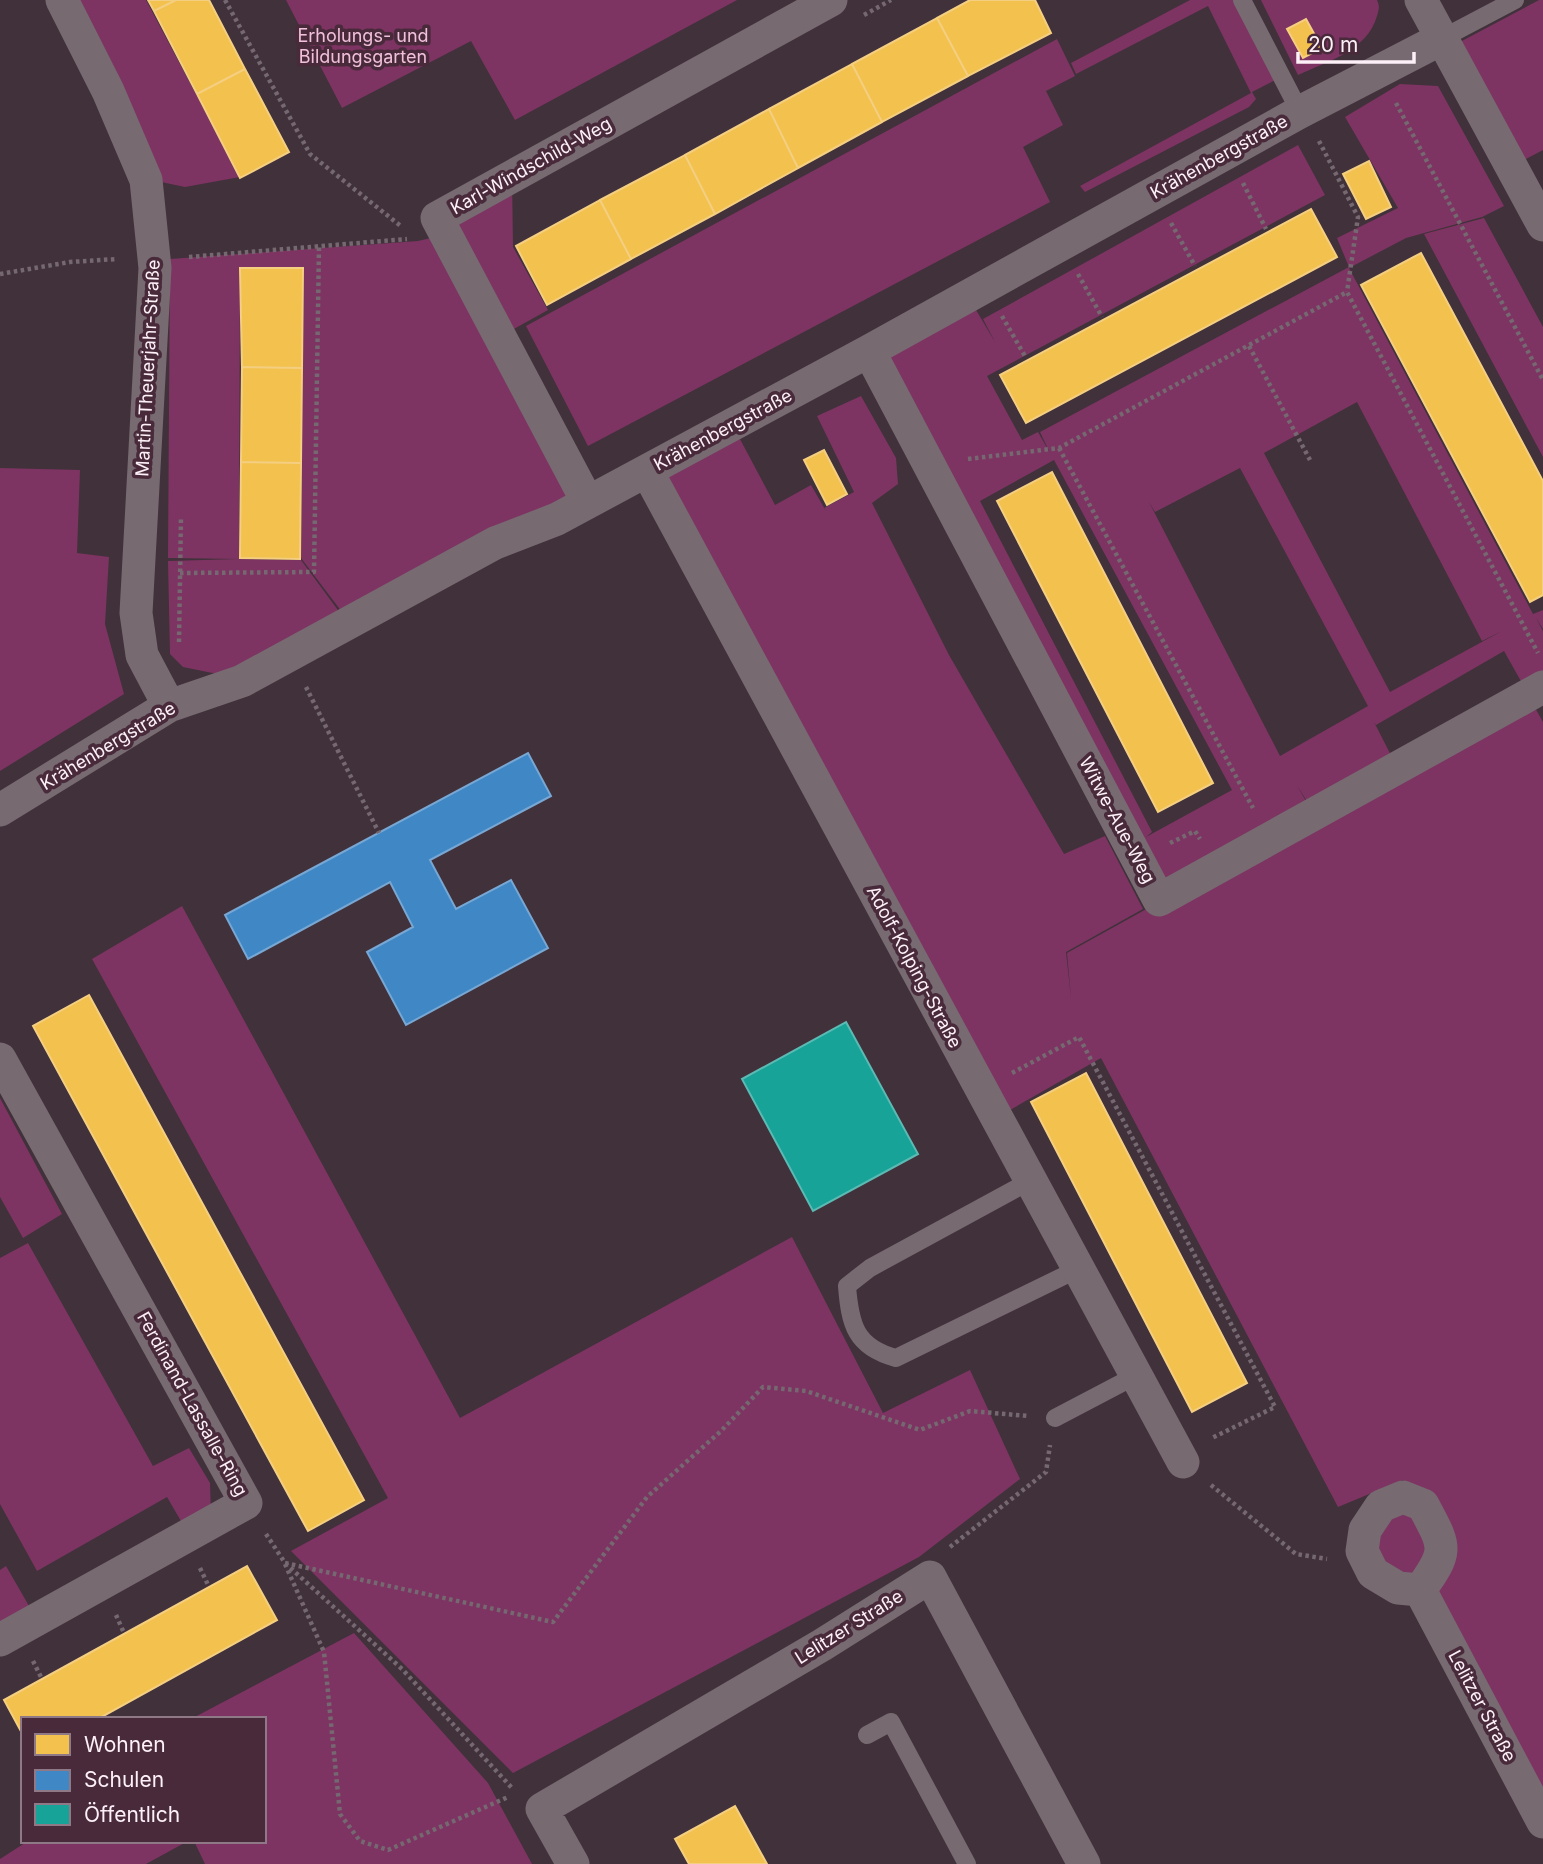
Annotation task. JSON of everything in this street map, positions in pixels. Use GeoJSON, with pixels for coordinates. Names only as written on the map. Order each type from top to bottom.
{"type":"FeatureCollection","features":[{"type":"Feature","properties":{"kind":"street","name":"Martin-Theuerjahr-Straße"},"geometry":{"type":"LineString","coordinates":[[62,0],[108,91],[146,180],[154,258],[136,613],[142,655],[169,706]]}},
{"type":"Feature","properties":{"kind":"street"},"geometry":{"type":"LineString","coordinates":[[1421,0],[1543,225]]}},
{"type":"Feature","properties":{"kind":"street","name":"Karl-Windschild-Weg"},"geometry":{"type":"LineString","coordinates":[[587,500],[438,218],[843,10]]}},
{"type":"Feature","properties":{"kind":"street","name":"Krähenbergstraße"},"geometry":{"type":"LineString","coordinates":[[0,810],[169,706],[242,681],[495,543],[557,519],[587,500],[647,471],[869,351],[1308,123],[1379,72],[1441,39]]}},
{"type":"Feature","properties":{"kind":"street","name":"Witwe-Aue-Weg"},"geometry":{"type":"LineString","coordinates":[[869,351],[1159,900],[1543,687]]}},
{"type":"Feature","properties":{"kind":"street","name":"Adolf-Kolping-Straße"},"geometry":{"type":"LineString","coordinates":[[647,471],[1135,1376],[1195,1451]]}},
{"type":"Feature","properties":{"kind":"street","name":"Ferdinand-Lassalle-Ring"},"geometry":{"type":"LineString","coordinates":[[0,1059],[246,1503],[0,1640]]}},
{"type":"Feature","properties":{"kind":"street"},"geometry":{"type":"LineString","coordinates":[[1403,1497],[1423,1505],[1442,1540],[1441,1563],[1420,1590],[1398,1588],[1373,1573],[1362,1551],[1365,1530],[1381,1506],[1403,1497]]}},
{"type":"Feature","properties":{"kind":"street","name":"Lelitzer Straße"},"geometry":{"type":"LineString","coordinates":[[573,1864],[542,1809],[822,1645],[930,1577],[1083,1864]]}},
{"type":"Feature","properties":{"kind":"street","name":"Lelitzer Straße"},"geometry":{"type":"LineString","coordinates":[[1420,1590],[1543,1822]]}},
{"type":"Feature","properties":{"kind":"lane"},"geometry":{"type":"LineString","coordinates":[[1242,0],[1308,123]]}},
{"type":"Feature","properties":{"kind":"lane"},"geometry":{"type":"LineString","coordinates":[[1441,39],[1515,0]]}},
{"type":"Feature","properties":{"kind":"lane"},"geometry":{"type":"LineString","coordinates":[[1030,1181],[870,1268],[847,1286],[849,1315],[860,1339],[878,1353],[896,1358],[1078,1269]]}},
{"type":"Feature","properties":{"kind":"lane"},"geometry":{"type":"LineString","coordinates":[[1055,1418],[1135,1376]]}},
{"type":"Feature","properties":{"kind":"lane"},"geometry":{"type":"LineString","coordinates":[[867,1735],[891,1722],[967,1864]]}},
{"type":"Feature","properties":{"kind":"path"},"geometry":{"type":"LineString","coordinates":[[0,274],[70,262],[417,239],[310,154],[225,0]]}},
{"type":"Feature","properties":{"kind":"path"},"geometry":{"type":"LineString","coordinates":[[843,10],[891,0]]}},
{"type":"Feature","properties":{"kind":"path"},"geometry":{"type":"LineString","coordinates":[[1379,72],[1543,380]]}},
{"type":"Feature","properties":{"kind":"path"},"geometry":{"type":"LineString","coordinates":[[1308,123],[1357,217],[1348,292],[1543,662]]}},
{"type":"Feature","properties":{"kind":"path"},"geometry":{"type":"LineString","coordinates":[[1239,177],[1266,229]]}},
{"type":"Feature","properties":{"kind":"path"},"geometry":{"type":"LineString","coordinates":[[1167,216],[1195,267]]}},
{"type":"Feature","properties":{"kind":"path"},"geometry":{"type":"LineString","coordinates":[[180,573],[314,572],[319,245]]}},
{"type":"Feature","properties":{"kind":"path"},"geometry":{"type":"LineString","coordinates":[[1074,268],[1102,317]]}},
{"type":"Feature","properties":{"kind":"path"},"geometry":{"type":"LineString","coordinates":[[963,460],[1059,449],[1348,292]]}},
{"type":"Feature","properties":{"kind":"path"},"geometry":{"type":"LineString","coordinates":[[998,309],[1026,358]]}},
{"type":"Feature","properties":{"kind":"path"},"geometry":{"type":"LineString","coordinates":[[1249,346],[1310,460]]}},
{"type":"Feature","properties":{"kind":"path"},"geometry":{"type":"LineString","coordinates":[[1059,449],[1269,839]]}},
{"type":"Feature","properties":{"kind":"path"},"geometry":{"type":"LineString","coordinates":[[305,684],[379,833]]}},
{"type":"Feature","properties":{"kind":"path"},"geometry":{"type":"LineString","coordinates":[[1159,848],[1195,831],[1216,868]]}},
{"type":"Feature","properties":{"kind":"path"},"geometry":{"type":"LineString","coordinates":[[1002,1078],[1079,1037],[1275,1407],[1195,1451],[1296,1554],[1370,1566]]}},
{"type":"Feature","properties":{"kind":"path"},"geometry":{"type":"LineString","coordinates":[[285,1563],[553,1622],[647,1497],[721,1431],[764,1387],[806,1391],[920,1430],[970,1411],[1055,1418]]}},
{"type":"Feature","properties":{"kind":"path"},"geometry":{"type":"LineString","coordinates":[[260,1524],[285,1563],[324,1652],[340,1814],[360,1841],[388,1850],[517,1793],[402,1669],[285,1563]]}},
{"type":"Feature","properties":{"kind":"green space"},"geometry":{"type":"Polygon","coordinates":[[[63,0],[146,0],[240,177],[185,187],[147,179],[63,0]]]}},
{"type":"Feature","properties":{"kind":"green space","name":"Erholungs- und Bildungsgarten"},"geometry":{"type":"Polygon","coordinates":[[[286,0],[737,0],[515,120],[471,41],[342,108],[286,0]]]}},
{"type":"Feature","properties":{"kind":"green space"},"geometry":{"type":"Polygon","coordinates":[[[1190,0],[1242,0],[1281,77],[1252,92],[1256,99],[1249,107],[1085,192],[1080,186],[1251,93],[1208,6],[1076,74],[1071,63],[1190,0]]]}},
{"type":"Feature","properties":{"kind":"green space"},"geometry":{"type":"Polygon","coordinates":[[[1261,0],[1377,0],[1379,8],[1372,28],[1356,46],[1298,75],[1261,0]]]}},
{"type":"Feature","properties":{"kind":"green space"},"geometry":{"type":"Polygon","coordinates":[[[1543,0],[1543,150],[1524,160],[1460,42],[1543,0]]]}},
{"type":"Feature","properties":{"kind":"green space"},"geometry":{"type":"Polygon","coordinates":[[[1057,39],[1075,76],[1046,91],[1063,125],[1023,147],[1050,202],[588,446],[526,326],[1057,39]]]}},
{"type":"Feature","properties":{"kind":"green space"},"geometry":{"type":"Polygon","coordinates":[[[1400,84],[1438,86],[1504,206],[1482,217],[1406,238],[1349,268],[1533,614],[1543,610],[1543,629],[1536,618],[1543,631],[1543,672],[1522,683],[1504,651],[1376,725],[1374,722],[1397,767],[1314,813],[1297,785],[1313,814],[1159,899],[870,352],[969,298],[995,342],[983,319],[1298,145],[1325,195],[987,376],[1022,440],[1038,432],[1050,453],[1040,432],[1349,267],[1337,238],[1398,208],[1345,117],[1400,84]],[[1357,402],[1264,453],[1390,692],[1502,631],[1482,641],[1357,402]],[[1054,460],[980,501],[1152,832],[1146,837],[1232,790],[1054,460]],[[1240,468],[1155,512],[1149,502],[1280,756],[1368,706],[1240,468]]]}},
{"type":"Feature","properties":{"kind":"green space"},"geometry":{"type":"Polygon","coordinates":[[[512,179],[513,247],[548,310],[501,336],[439,219],[512,179]]]}},
{"type":"Feature","properties":{"kind":"green space"},"geometry":{"type":"Polygon","coordinates":[[[1484,218],[1543,327],[1543,457],[1424,234],[1484,218]]]}},
{"type":"Feature","properties":{"kind":"green space"},"geometry":{"type":"Polygon","coordinates":[[[444,235],[585,500],[348,620],[301,558],[303,268],[240,267],[239,559],[168,558],[170,259],[418,241],[444,235]]]}},
{"type":"Feature","properties":{"kind":"green space"},"geometry":{"type":"Polygon","coordinates":[[[861,396],[896,458],[898,484],[872,503],[949,655],[1064,854],[1105,836],[1143,909],[1066,952],[1071,998],[1067,953],[1529,697],[1543,722],[1543,1819],[1422,1589],[1442,1563],[1424,1506],[1403,1480],[1338,1507],[1101,1058],[996,1118],[648,471],[733,426],[775,505],[811,485],[824,508],[854,492],[817,416],[861,396]]]}},
{"type":"Feature","properties":{"kind":"green space"},"geometry":{"type":"Polygon","coordinates":[[[0,468],[80,470],[77,553],[109,557],[105,624],[124,694],[0,771],[0,468]]]}},
{"type":"Feature","properties":{"kind":"green space"},"geometry":{"type":"Polygon","coordinates":[[[301,560],[346,621],[242,679],[183,667],[170,654],[168,561],[301,560]]]}},
{"type":"Feature","properties":{"kind":"green space"},"geometry":{"type":"Polygon","coordinates":[[[182,906],[460,1418],[792,1237],[883,1413],[970,1370],[1020,1479],[919,1557],[513,1773],[291,1551],[388,1498],[92,959],[182,906]]]}},
{"type":"Feature","properties":{"kind":"green space"},"geometry":{"type":"Polygon","coordinates":[[[0,1098],[62,1214],[23,1238],[0,1197],[0,1098]]]}},
{"type":"Feature","properties":{"kind":"green space"},"geometry":{"type":"Polygon","coordinates":[[[28,1243],[153,1466],[189,1448],[210,1483],[211,1514],[185,1528],[167,1497],[37,1571],[0,1504],[0,1258],[28,1243]]]}},
{"type":"Feature","properties":{"kind":"green space"},"geometry":{"type":"Polygon","coordinates":[[[1403,1498],[1439,1562],[1398,1588],[1365,1530],[1403,1498]]]}},
{"type":"Feature","properties":{"kind":"green space"},"geometry":{"type":"Polygon","coordinates":[[[6,1566],[36,1618],[0,1638],[0,1570],[6,1566]]]}},
{"type":"Feature","properties":{"kind":"green space"},"geometry":{"type":"Polygon","coordinates":[[[354,1633],[488,1783],[532,1864],[205,1864],[195,1843],[266,1843],[266,1717],[195,1717],[354,1633]]]}},
{"type":"Feature","properties":{"kind":"green space"},"geometry":{"type":"Polygon","coordinates":[[[25,1843],[184,1843],[146,1864],[0,1864],[0,1859],[25,1843]]]}},
{"type":"Feature","properties":{"kind":"building: Wohnen"},"geometry":{"type":"Polygon","coordinates":[[[148,0],[176,0],[154,11],[148,0]]]}},
{"type":"Feature","properties":{"kind":"building: Wohnen"},"geometry":{"type":"Polygon","coordinates":[[[176,0],[209,0],[245,69],[197,94],[154,11],[176,0]]]}},
{"type":"Feature","properties":{"kind":"building: Wohnen"},"geometry":{"type":"Polygon","coordinates":[[[970,0],[1035,0],[1051,33],[968,76],[937,18],[970,0]]]}},
{"type":"Feature","properties":{"kind":"building: Wohnen"},"geometry":{"type":"Polygon","coordinates":[[[937,18],[968,76],[882,122],[852,64],[937,18]]]}},
{"type":"Feature","properties":{"kind":"building: Wohnen"},"geometry":{"type":"Polygon","coordinates":[[[1306,19],[1322,48],[1303,58],[1287,29],[1306,19]]]}},
{"type":"Feature","properties":{"kind":"building: Wohnen"},"geometry":{"type":"Polygon","coordinates":[[[852,64],[882,122],[798,168],[769,109],[852,64]]]}},
{"type":"Feature","properties":{"kind":"building: Wohnen"},"geometry":{"type":"Polygon","coordinates":[[[245,69],[289,152],[240,178],[197,94],[245,69]]]}},
{"type":"Feature","properties":{"kind":"building: Wohnen"},"geometry":{"type":"Polygon","coordinates":[[[769,109],[798,168],[715,214],[685,155],[769,109]]]}},
{"type":"Feature","properties":{"kind":"building: Wohnen"},"geometry":{"type":"Polygon","coordinates":[[[685,155],[715,214],[631,259],[600,200],[685,155]]]}},
{"type":"Feature","properties":{"kind":"building: Wohnen"},"geometry":{"type":"Polygon","coordinates":[[[1369,161],[1391,207],[1366,219],[1343,174],[1369,161]]]}},
{"type":"Feature","properties":{"kind":"building: Wohnen"},"geometry":{"type":"Polygon","coordinates":[[[600,200],[631,259],[547,305],[516,246],[600,200]]]}},
{"type":"Feature","properties":{"kind":"building: Wohnen"},"geometry":{"type":"Polygon","coordinates":[[[1311,209],[1337,257],[1026,423],[1000,375],[1311,209]]]}},
{"type":"Feature","properties":{"kind":"building: Wohnen"},"geometry":{"type":"Polygon","coordinates":[[[1421,253],[1543,481],[1543,595],[1530,602],[1361,285],[1421,253]]]}},
{"type":"Feature","properties":{"kind":"building: Wohnen"},"geometry":{"type":"Polygon","coordinates":[[[240,268],[303,268],[302,368],[242,367],[240,268]]]}},
{"type":"Feature","properties":{"kind":"building: Wohnen"},"geometry":{"type":"Polygon","coordinates":[[[242,367],[302,368],[301,463],[241,462],[242,367]]]}},
{"type":"Feature","properties":{"kind":"building: Wohnen"},"geometry":{"type":"Polygon","coordinates":[[[824,450],[847,494],[827,505],[804,460],[824,450]]]}},
{"type":"Feature","properties":{"kind":"building: Wohnen"},"geometry":{"type":"Polygon","coordinates":[[[241,462],[301,463],[300,559],[240,558],[241,462]]]}},
{"type":"Feature","properties":{"kind":"building: Wohnen"},"geometry":{"type":"Polygon","coordinates":[[[1052,472],[1213,783],[1158,812],[997,501],[1052,472]]]}},
{"type":"Feature","properties":{"kind":"building: Wohnen"},"geometry":{"type":"Polygon","coordinates":[[[89,995],[364,1500],[308,1531],[33,1026],[89,995]]]}},
{"type":"Feature","properties":{"kind":"building: Wohnen"},"geometry":{"type":"Polygon","coordinates":[[[1086,1073],[1247,1383],[1192,1412],[1031,1102],[1086,1073]]]}},
{"type":"Feature","properties":{"kind":"building: Wohnen"},"geometry":{"type":"Polygon","coordinates":[[[247,1566],[277,1620],[102,1717],[21,1717],[21,1731],[4,1700],[247,1566]]]}},
{"type":"Feature","properties":{"kind":"building: Wohnen"},"geometry":{"type":"Polygon","coordinates":[[[735,1806],[767,1864],[689,1864],[675,1839],[735,1806]]]}},
{"type":"Feature","properties":{"kind":"building: Schulen"},"geometry":{"type":"Polygon","coordinates":[[[528,753],[551,796],[430,860],[456,909],[511,880],[548,948],[406,1025],[367,952],[413,927],[390,882],[248,959],[225,915],[528,753]]]}},
{"type":"Feature","properties":{"kind":"building: Öffentlich"},"geometry":{"type":"Polygon","coordinates":[[[846,1022],[918,1154],[813,1211],[742,1079],[846,1022]]]}}]}
